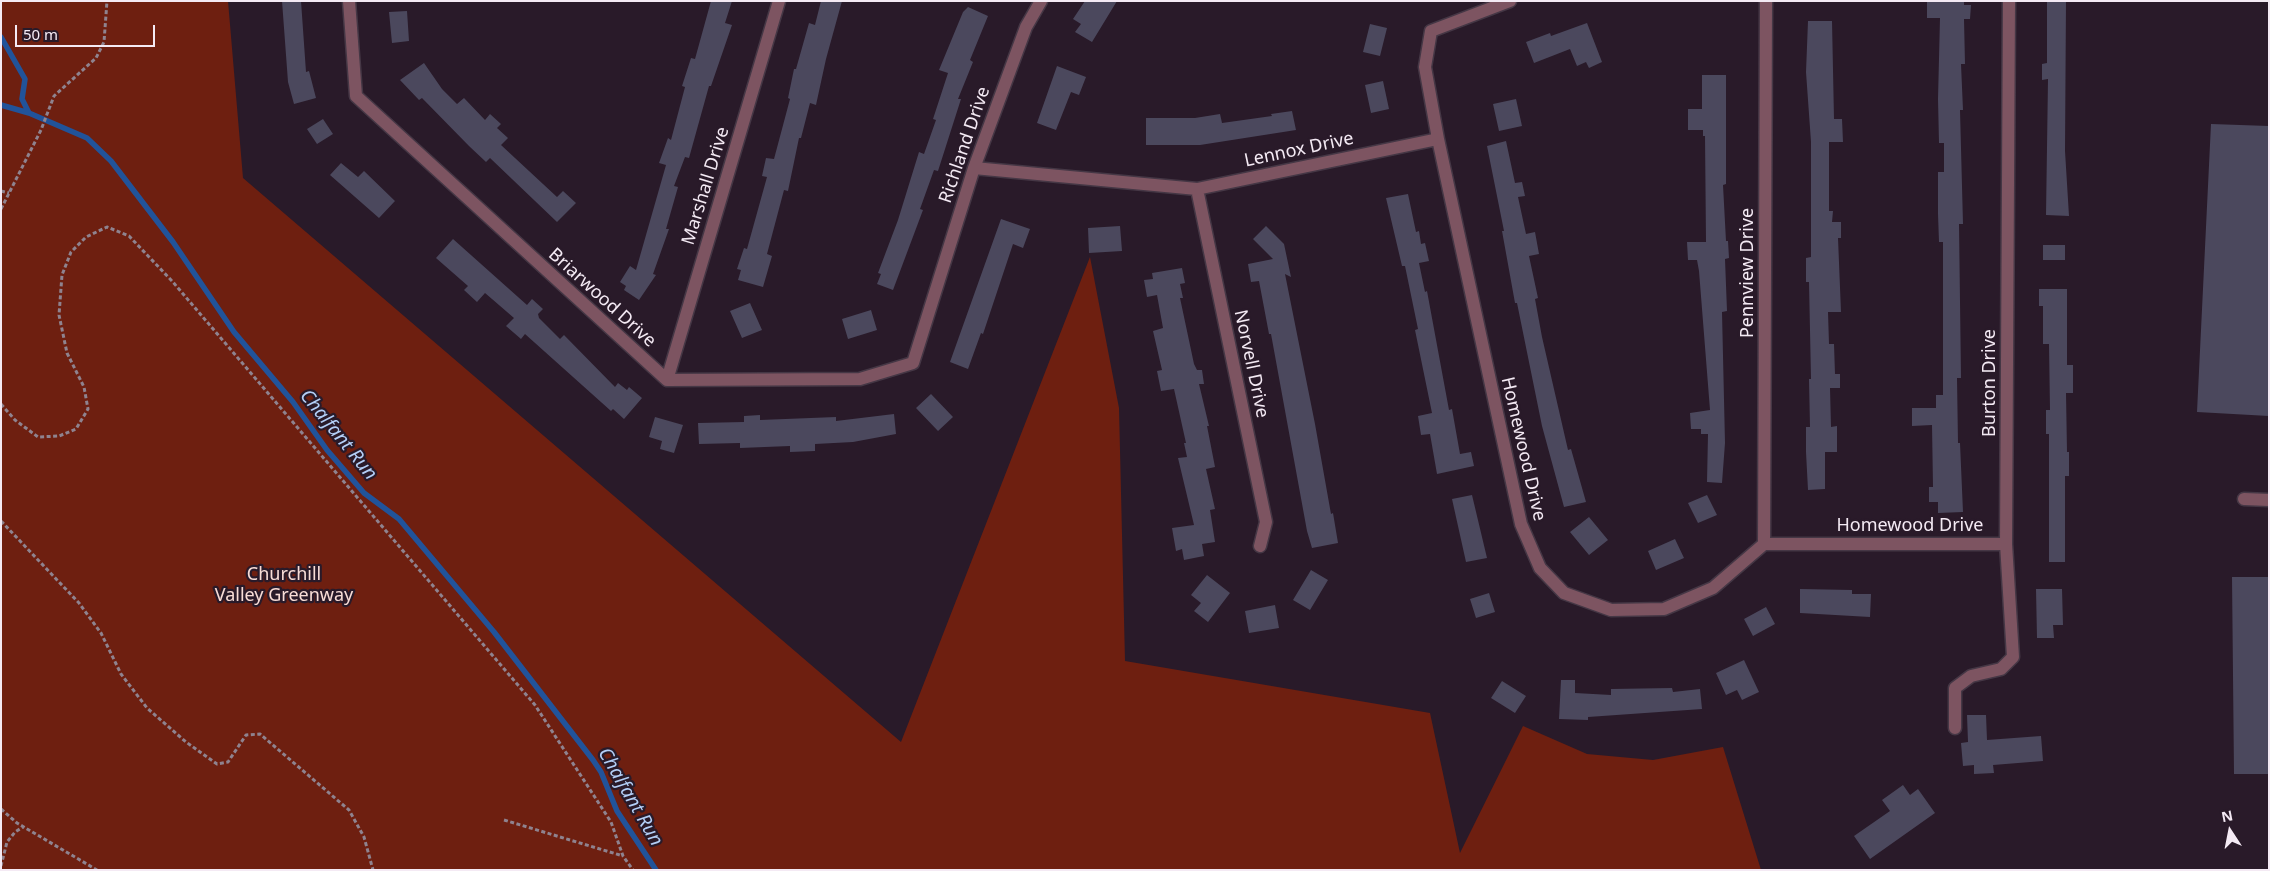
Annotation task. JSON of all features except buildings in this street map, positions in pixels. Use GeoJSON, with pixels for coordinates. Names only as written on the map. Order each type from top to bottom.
{"type":"FeatureCollection","features":[{"type":"Feature","properties":{"kind":"street","name":"Briarwood Drive"},"geometry":{"type":"LineString","coordinates":[[349,1],[356,96],[666,380]]}},
{"type":"Feature","properties":{"kind":"street","name":"Marshall Drive"},"geometry":{"type":"LineString","coordinates":[[666,380],[779,1]]}},
{"type":"Feature","properties":{"kind":"street","name":"Richland Drive"},"geometry":{"type":"LineString","coordinates":[[666,380],[860,378],[913,363],[974,168],[1026,27],[1041,1]]}},
{"type":"Feature","properties":{"kind":"street"},"geometry":{"type":"LineString","coordinates":[[1438,139],[1425,67],[1431,31],[1510,1]]}},
{"type":"Feature","properties":{"kind":"street","name":"Pennview Drive"},"geometry":{"type":"LineString","coordinates":[[1764,544],[1766,1]]}},
{"type":"Feature","properties":{"kind":"street","name":"Burton Drive"},"geometry":{"type":"LineString","coordinates":[[1955,728],[1955,688],[1971,676],[2001,669],[2013,657],[2006,544],[2010,1]]}},
{"type":"Feature","properties":{"kind":"street","name":"Lennox Drive"},"geometry":{"type":"LineString","coordinates":[[974,168],[1197,189],[1438,139]]}},
{"type":"Feature","properties":{"kind":"street","name":"Homewood Drive"},"geometry":{"type":"LineString","coordinates":[[1438,139],[1521,524],[1540,568],[1564,593],[1611,610],[1664,609],[1713,588],[1764,544],[2006,544]]}},
{"type":"Feature","properties":{"kind":"street","name":"Norvell Drive"},"geometry":{"type":"LineString","coordinates":[[1197,189],[1266,522],[1260,546]]}},
{"type":"Feature","properties":{"kind":"street"},"geometry":{"type":"LineString","coordinates":[[2244,499],[2269,500]]}},
{"type":"Feature","properties":{"kind":"path"},"geometry":{"type":"LineString","coordinates":[[1,209],[41,130],[54,96],[96,58],[104,42],[107,1]]}},
{"type":"Feature","properties":{"kind":"path"},"geometry":{"type":"LineString","coordinates":[[1,191],[9,193]]}},
{"type":"Feature","properties":{"kind":"path"},"geometry":{"type":"LineString","coordinates":[[1,404],[16,420],[38,437],[59,436],[76,429],[88,409],[84,388],[66,353],[59,315],[62,275],[71,252],[86,237],[107,227],[129,236],[172,281],[535,706],[612,822],[623,856],[633,870]]}},
{"type":"Feature","properties":{"kind":"path"},"geometry":{"type":"LineString","coordinates":[[1,521],[79,603],[101,633],[121,674],[147,708],[186,742],[216,764],[228,762],[246,735],[260,734],[348,810],[364,837],[372,868],[368,870]]}},
{"type":"Feature","properties":{"kind":"path"},"geometry":{"type":"LineString","coordinates":[[1,809],[23,827],[97,870]]}},
{"type":"Feature","properties":{"kind":"path"},"geometry":{"type":"LineString","coordinates":[[504,820],[623,856]]}},
{"type":"Feature","properties":{"kind":"path"},"geometry":{"type":"LineString","coordinates":[[1,866],[8,842],[15,832],[23,827]]}},
{"type":"Feature","properties":{"kind":"green space","name":"Churchill Valley Greenway"},"geometry":{"type":"Polygon","coordinates":[[[1,1],[228,1],[243,178],[901,742],[1090,257],[1119,408],[1125,661],[1430,713],[1460,853],[1523,726],[1587,754],[1653,760],[1723,747],[1761,870],[1,870],[1,1]]]}},
{"type":"Feature","properties":{"kind":"waterway"},"geometry":{"type":"LineString","coordinates":[[1,37],[25,79],[22,99],[29,113]]}},
{"type":"Feature","properties":{"kind":"waterway","name":"Chalfant Run"},"geometry":{"type":"LineString","coordinates":[[1,105],[29,113],[87,138],[111,161],[173,242],[234,332],[293,402],[327,450],[364,493],[399,519],[494,632],[593,760],[601,772],[617,811],[656,870]]}}]}
